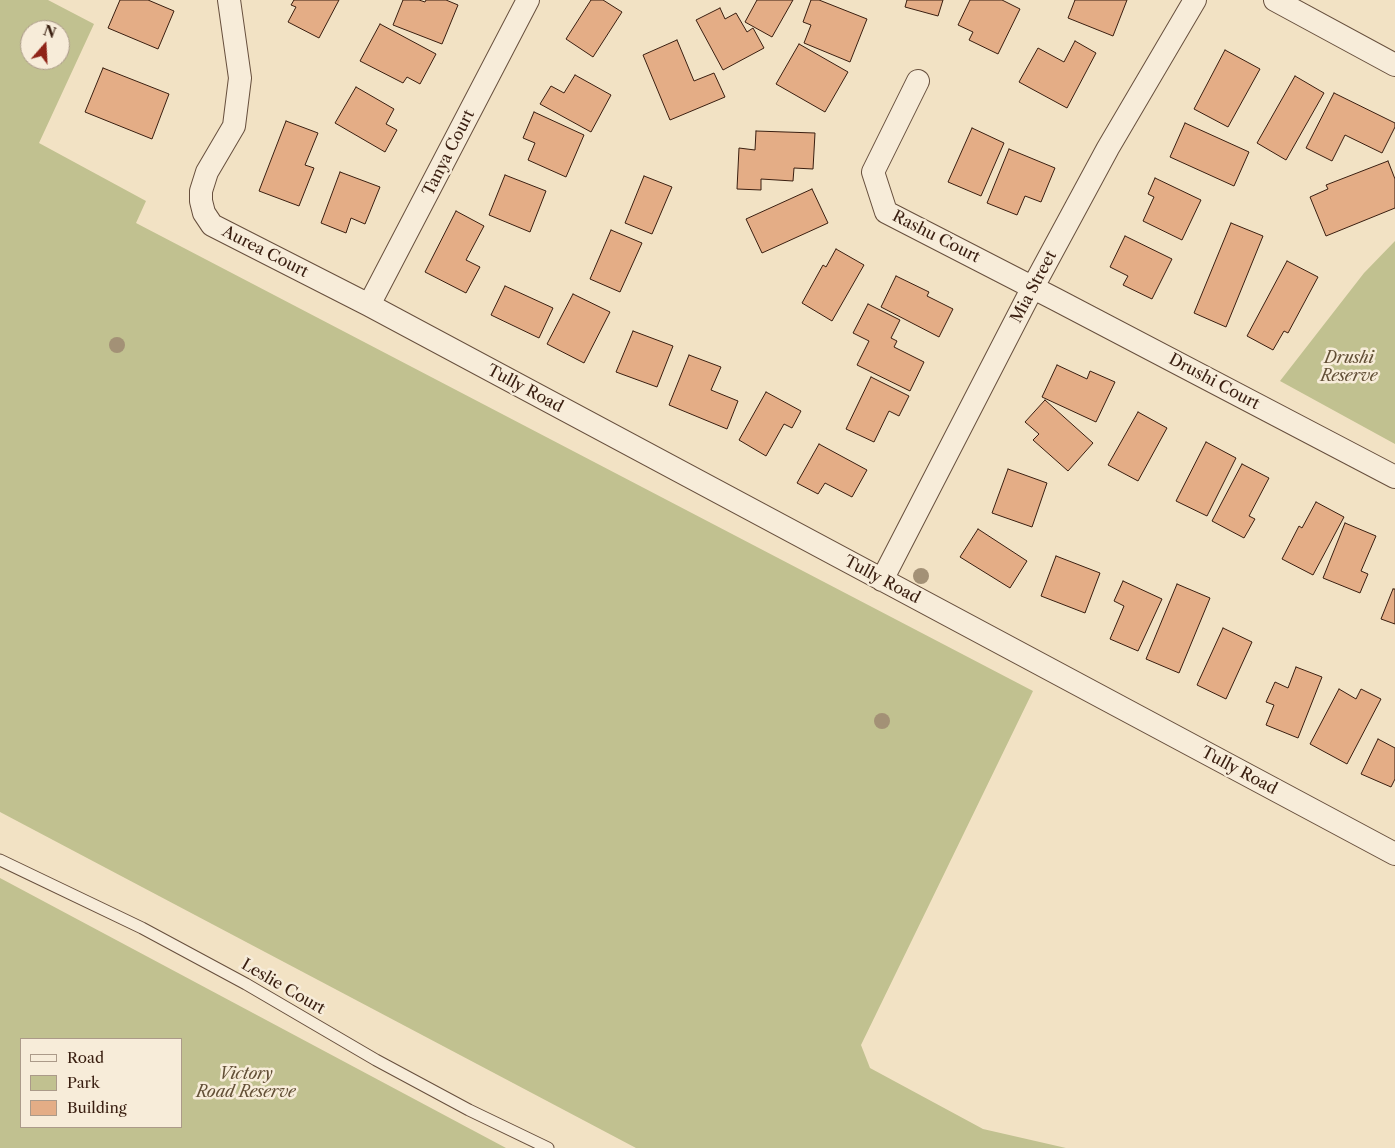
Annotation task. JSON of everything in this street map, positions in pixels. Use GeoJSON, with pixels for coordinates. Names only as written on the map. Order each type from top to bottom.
{"type":"FeatureCollection","features":[{"type":"Feature","properties":{"kind":"street","name":"Aurea Court"},"geometry":{"type":"LineString","coordinates":[[229,0],[240,78],[234,126],[207,172],[201,191],[204,213],[212,225],[369,306]]}},
{"type":"Feature","properties":{"kind":"street","name":"Tanya Court"},"geometry":{"type":"LineString","coordinates":[[369,306],[528,0]]}},
{"type":"Feature","properties":{"kind":"street","name":"Mia Street"},"geometry":{"type":"LineString","coordinates":[[882,580],[1033,287],[1108,148],[1196,0]]}},
{"type":"Feature","properties":{"kind":"street"},"geometry":{"type":"LineString","coordinates":[[1274,0],[1395,65]]}},
{"type":"Feature","properties":{"kind":"street","name":"Rashu Court"},"geometry":{"type":"LineString","coordinates":[[918,81],[873,172],[886,212],[1033,287]]}},
{"type":"Feature","properties":{"kind":"street","name":"Drushi Court"},"geometry":{"type":"LineString","coordinates":[[1033,287],[1395,477]]}},
{"type":"Feature","properties":{"kind":"street","name":"Tully Road"},"geometry":{"type":"LineString","coordinates":[[369,306],[1395,854]]}},
{"type":"Feature","properties":{"kind":"lane","name":"Leslie Court"},"geometry":{"type":"LineString","coordinates":[[0,860],[142,928],[246,984],[393,1069],[469,1110],[548,1148]]}},
{"type":"Feature","properties":{"kind":"green space"},"geometry":{"type":"Polygon","coordinates":[[[0,0],[48,0],[94,24],[39,143],[146,201],[136,223],[1033,691],[861,1045],[870,1068],[983,1129],[1066,1148],[636,1148],[0,812],[0,0]]]}},
{"type":"Feature","properties":{"kind":"green space","name":"Drushi Reserve"},"geometry":{"type":"Polygon","coordinates":[[[1395,241],[1395,444],[1280,381],[1364,273],[1395,241]]]}},
{"type":"Feature","properties":{"kind":"green space","name":"Victory Road Reserve"},"geometry":{"type":"Polygon","coordinates":[[[0,878],[506,1148],[0,1148],[0,878]]]}},
{"type":"Feature","properties":{"kind":"building"},"geometry":{"type":"Polygon","coordinates":[[[120,0],[148,0],[174,11],[158,49],[108,28],[120,0]]]}},
{"type":"Feature","properties":{"kind":"building"},"geometry":{"type":"Polygon","coordinates":[[[294,0],[339,0],[319,38],[288,22],[296,7],[291,5],[294,0]]]}},
{"type":"Feature","properties":{"kind":"building"},"geometry":{"type":"Polygon","coordinates":[[[403,0],[425,2],[426,0],[446,0],[458,5],[442,44],[393,25],[403,0]]]}},
{"type":"Feature","properties":{"kind":"building"},"geometry":{"type":"Polygon","coordinates":[[[591,0],[603,0],[622,12],[593,57],[566,39],[591,0]]]}},
{"type":"Feature","properties":{"kind":"building"},"geometry":{"type":"Polygon","coordinates":[[[757,0],[793,0],[772,37],[745,22],[757,0]]]}},
{"type":"Feature","properties":{"kind":"building"},"geometry":{"type":"Polygon","coordinates":[[[811,0],[819,0],[867,19],[850,62],[804,43],[811,25],[803,22],[811,0]]]}},
{"type":"Feature","properties":{"kind":"building"},"geometry":{"type":"Polygon","coordinates":[[[907,0],[943,0],[938,16],[905,7],[907,0]]]}},
{"type":"Feature","properties":{"kind":"building"},"geometry":{"type":"Polygon","coordinates":[[[970,0],[1002,0],[1020,9],[998,54],[969,40],[973,32],[958,25],[970,0]]]}},
{"type":"Feature","properties":{"kind":"building"},"geometry":{"type":"Polygon","coordinates":[[[1075,0],[1127,0],[1113,36],[1068,18],[1075,0]]]}},
{"type":"Feature","properties":{"kind":"building"},"geometry":{"type":"Polygon","coordinates":[[[720,8],[725,19],[736,13],[747,32],[753,28],[764,48],[723,70],[696,20],[720,8]]]}},
{"type":"Feature","properties":{"kind":"building"},"geometry":{"type":"Polygon","coordinates":[[[380,24],[436,54],[420,84],[407,77],[403,83],[360,61],[380,24]]]}},
{"type":"Feature","properties":{"kind":"building"},"geometry":{"type":"Polygon","coordinates":[[[677,40],[694,81],[714,73],[725,97],[670,120],[643,55],[677,40]]]}},
{"type":"Feature","properties":{"kind":"building"},"geometry":{"type":"Polygon","coordinates":[[[1075,41],[1096,53],[1067,108],[1019,82],[1038,48],[1064,62],[1075,41]]]}},
{"type":"Feature","properties":{"kind":"building"},"geometry":{"type":"Polygon","coordinates":[[[799,44],[848,72],[825,112],[776,84],[799,44]]]}},
{"type":"Feature","properties":{"kind":"building"},"geometry":{"type":"Polygon","coordinates":[[[1225,50],[1260,69],[1228,127],[1194,109],[1225,50]]]}},
{"type":"Feature","properties":{"kind":"building"},"geometry":{"type":"Polygon","coordinates":[[[103,68],[169,94],[152,139],[85,112],[103,68]]]}},
{"type":"Feature","properties":{"kind":"building"},"geometry":{"type":"Polygon","coordinates":[[[575,75],[611,95],[591,132],[540,104],[551,86],[564,93],[575,75]]]}},
{"type":"Feature","properties":{"kind":"building"},"geometry":{"type":"Polygon","coordinates":[[[1295,76],[1324,93],[1286,160],[1257,143],[1295,76]]]}},
{"type":"Feature","properties":{"kind":"building"},"geometry":{"type":"Polygon","coordinates":[[[356,87],[394,109],[386,124],[397,130],[385,152],[335,123],[356,87]]]}},
{"type":"Feature","properties":{"kind":"building"},"geometry":{"type":"Polygon","coordinates":[[[1334,93],[1395,123],[1395,127],[1382,153],[1345,135],[1332,161],[1306,148],[1334,93]]]}},
{"type":"Feature","properties":{"kind":"building"},"geometry":{"type":"Polygon","coordinates":[[[534,112],[584,135],[566,177],[528,160],[535,143],[523,138],[534,112]]]}},
{"type":"Feature","properties":{"kind":"building"},"geometry":{"type":"Polygon","coordinates":[[[286,121],[318,133],[305,165],[314,168],[299,206],[259,191],[286,121]]]}},
{"type":"Feature","properties":{"kind":"building"},"geometry":{"type":"Polygon","coordinates":[[[1185,123],[1249,152],[1234,186],[1170,157],[1185,123]]]}},
{"type":"Feature","properties":{"kind":"building"},"geometry":{"type":"Polygon","coordinates":[[[972,128],[1004,143],[981,196],[948,182],[972,128]]]}},
{"type":"Feature","properties":{"kind":"building"},"geometry":{"type":"Polygon","coordinates":[[[756,131],[815,133],[813,169],[794,168],[793,181],[761,179],[761,190],[737,189],[739,148],[755,150],[756,131]]]}},
{"type":"Feature","properties":{"kind":"building"},"geometry":{"type":"Polygon","coordinates":[[[1009,149],[1055,168],[1041,202],[1025,196],[1017,215],[987,203],[1009,149]]]}},
{"type":"Feature","properties":{"kind":"building"},"geometry":{"type":"Polygon","coordinates":[[[1388,161],[1395,179],[1395,208],[1326,236],[1310,197],[1328,189],[1326,185],[1388,161]]]}},
{"type":"Feature","properties":{"kind":"building"},"geometry":{"type":"Polygon","coordinates":[[[340,172],[380,187],[365,224],[351,218],[346,233],[321,223],[340,172]]]}},
{"type":"Feature","properties":{"kind":"building"},"geometry":{"type":"Polygon","coordinates":[[[505,175],[546,191],[530,232],[489,215],[505,175]]]}},
{"type":"Feature","properties":{"kind":"building"},"geometry":{"type":"Polygon","coordinates":[[[644,176],[672,187],[652,234],[625,223],[644,176]]]}},
{"type":"Feature","properties":{"kind":"building"},"geometry":{"type":"Polygon","coordinates":[[[1155,178],[1201,200],[1182,240],[1143,221],[1154,197],[1148,194],[1155,178]]]}},
{"type":"Feature","properties":{"kind":"building"},"geometry":{"type":"Polygon","coordinates":[[[812,189],[828,223],[762,253],[746,219],[812,189]]]}},
{"type":"Feature","properties":{"kind":"building"},"geometry":{"type":"Polygon","coordinates":[[[456,211],[484,226],[466,260],[480,267],[466,293],[425,272],[456,211]]]}},
{"type":"Feature","properties":{"kind":"building"},"geometry":{"type":"Polygon","coordinates":[[[1231,223],[1263,236],[1226,327],[1194,313],[1231,223]]]}},
{"type":"Feature","properties":{"kind":"building"},"geometry":{"type":"Polygon","coordinates":[[[611,230],[642,243],[620,292],[590,279],[611,230]]]}},
{"type":"Feature","properties":{"kind":"building"},"geometry":{"type":"Polygon","coordinates":[[[1125,236],[1172,259],[1152,299],[1123,285],[1128,276],[1110,267],[1125,236]]]}},
{"type":"Feature","properties":{"kind":"building"},"geometry":{"type":"Polygon","coordinates":[[[836,249],[864,265],[832,321],[802,303],[823,265],[826,267],[836,249]]]}},
{"type":"Feature","properties":{"kind":"building"},"geometry":{"type":"Polygon","coordinates":[[[1287,261],[1318,277],[1288,333],[1284,331],[1273,350],[1247,336],[1287,261]]]}},
{"type":"Feature","properties":{"kind":"building"},"geometry":{"type":"Polygon","coordinates":[[[896,276],[929,292],[927,296],[953,309],[939,337],[881,307],[896,276]]]}},
{"type":"Feature","properties":{"kind":"building"},"geometry":{"type":"Polygon","coordinates":[[[505,286],[553,308],[539,338],[491,315],[505,286]]]}},
{"type":"Feature","properties":{"kind":"building"},"geometry":{"type":"Polygon","coordinates":[[[573,294],[610,312],[584,363],[547,344],[573,294]]]}},
{"type":"Feature","properties":{"kind":"building"},"geometry":{"type":"Polygon","coordinates":[[[868,304],[900,320],[891,338],[897,341],[894,347],[924,362],[910,391],[857,365],[869,341],[853,333],[868,304]]]}},
{"type":"Feature","properties":{"kind":"building"},"geometry":{"type":"Polygon","coordinates":[[[633,331],[673,346],[657,387],[616,372],[633,331]]]}},
{"type":"Feature","properties":{"kind":"building"},"geometry":{"type":"Polygon","coordinates":[[[689,355],[721,367],[711,390],[738,401],[727,429],[669,405],[689,355]]]}},
{"type":"Feature","properties":{"kind":"building"},"geometry":{"type":"Polygon","coordinates":[[[1057,365],[1087,379],[1090,371],[1115,382],[1096,422],[1042,397],[1057,365]]]}},
{"type":"Feature","properties":{"kind":"building"},"geometry":{"type":"Polygon","coordinates":[[[871,377],[909,396],[899,416],[889,411],[874,442],[846,429],[871,377]]]}},
{"type":"Feature","properties":{"kind":"building"},"geometry":{"type":"Polygon","coordinates":[[[766,392],[801,411],[792,428],[784,424],[766,456],[739,440],[766,392]]]}},
{"type":"Feature","properties":{"kind":"building"},"geometry":{"type":"Polygon","coordinates":[[[1045,400],[1093,443],[1068,471],[1033,440],[1039,434],[1025,422],[1045,400]]]}},
{"type":"Feature","properties":{"kind":"building"},"geometry":{"type":"Polygon","coordinates":[[[1138,412],[1167,428],[1138,481],[1108,465],[1138,412]]]}},
{"type":"Feature","properties":{"kind":"building"},"geometry":{"type":"Polygon","coordinates":[[[1206,442],[1236,458],[1207,516],[1176,501],[1206,442]]]}},
{"type":"Feature","properties":{"kind":"building"},"geometry":{"type":"Polygon","coordinates":[[[819,444],[867,470],[852,497],[825,483],[818,494],[797,483],[819,444]]]}},
{"type":"Feature","properties":{"kind":"building"},"geometry":{"type":"Polygon","coordinates":[[[1242,464],[1269,478],[1249,516],[1255,519],[1244,538],[1212,521],[1242,464]]]}},
{"type":"Feature","properties":{"kind":"building"},"geometry":{"type":"Polygon","coordinates":[[[1008,469],[1047,483],[1032,527],[992,513],[1008,469]]]}},
{"type":"Feature","properties":{"kind":"building"},"geometry":{"type":"Polygon","coordinates":[[[1316,502],[1344,517],[1313,575],[1282,559],[1299,526],[1302,528],[1316,502]]]}},
{"type":"Feature","properties":{"kind":"building"},"geometry":{"type":"Polygon","coordinates":[[[1345,523],[1376,536],[1361,571],[1368,574],[1360,593],[1323,578],[1345,523]]]}},
{"type":"Feature","properties":{"kind":"building"},"geometry":{"type":"Polygon","coordinates":[[[978,529],[1027,561],[1010,588],[960,557],[978,529]]]}},
{"type":"Feature","properties":{"kind":"building"},"geometry":{"type":"Polygon","coordinates":[[[1056,556],[1100,573],[1085,613],[1041,596],[1056,556]]]}},
{"type":"Feature","properties":{"kind":"building"},"geometry":{"type":"Polygon","coordinates":[[[1123,581],[1162,599],[1138,651],[1110,639],[1124,606],[1114,601],[1123,581]]]}},
{"type":"Feature","properties":{"kind":"building"},"geometry":{"type":"Polygon","coordinates":[[[1177,584],[1210,598],[1179,673],[1146,659],[1177,584]]]}},
{"type":"Feature","properties":{"kind":"building"},"geometry":{"type":"Polygon","coordinates":[[[1393,589],[1395,589],[1395,624],[1381,619],[1393,589]]]}},
{"type":"Feature","properties":{"kind":"building"},"geometry":{"type":"Polygon","coordinates":[[[1223,628],[1252,642],[1226,699],[1197,685],[1223,628]]]}},
{"type":"Feature","properties":{"kind":"building"},"geometry":{"type":"Polygon","coordinates":[[[1296,667],[1322,677],[1298,738],[1266,725],[1274,705],[1266,702],[1275,682],[1288,688],[1296,667]]]}},
{"type":"Feature","properties":{"kind":"building"},"geometry":{"type":"Polygon","coordinates":[[[1339,689],[1356,699],[1361,689],[1381,699],[1347,764],[1310,744],[1339,689]]]}},
{"type":"Feature","properties":{"kind":"building"},"geometry":{"type":"Polygon","coordinates":[[[1378,739],[1395,748],[1395,779],[1391,787],[1361,774],[1378,739]]]}}]}
